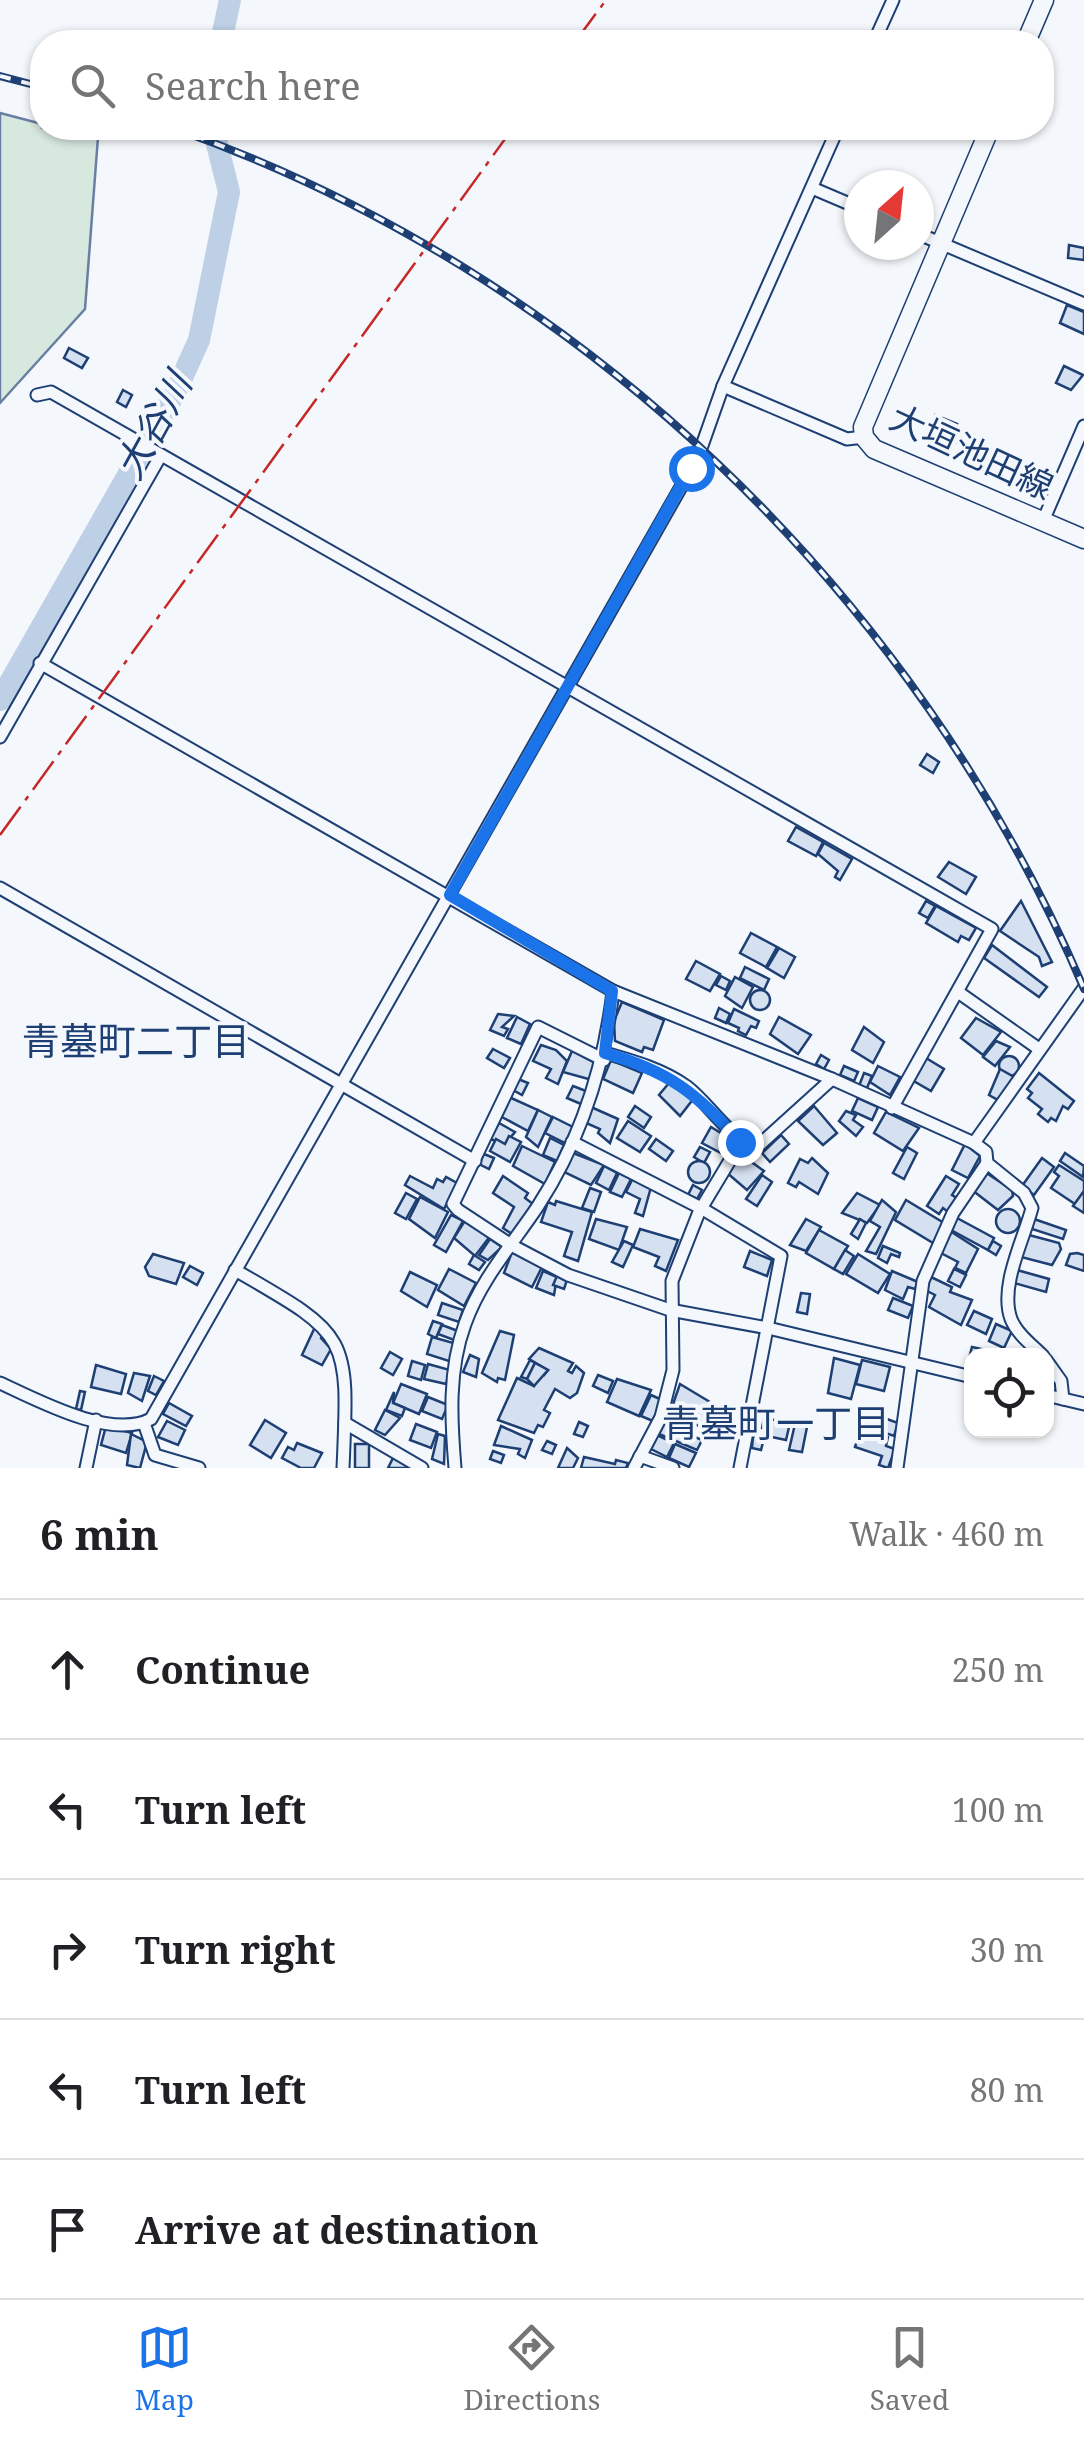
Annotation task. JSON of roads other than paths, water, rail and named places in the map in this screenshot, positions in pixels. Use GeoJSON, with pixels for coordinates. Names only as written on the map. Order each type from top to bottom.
{"type":"FeatureCollection","features":[{"type":"Feature","properties":{"kind":"main road"},"geometry":{"type":"LineString","coordinates":[[1031,30],[1044,0]]}},
{"type":"Feature","properties":{"kind":"main road","name":"大垣池田線"},"geometry":{"type":"LineString","coordinates":[[985,140],[863,427],[864,437],[874,448],[1084,539]]}},
{"type":"Feature","properties":{"kind":"street"},"geometry":{"type":"LineString","coordinates":[[879,30],[893,0]]}},
{"type":"Feature","properties":{"kind":"street"},"geometry":{"type":"LineString","coordinates":[[0,1383],[78,1420],[144,1423],[151,1419],[698,457],[723,386],[833,140]]}},
{"type":"Feature","properties":{"kind":"street"},"geometry":{"type":"LineString","coordinates":[[812,188],[844,202]]}},
{"type":"Feature","properties":{"kind":"street"},"geometry":{"type":"LineString","coordinates":[[934,240],[1083,302]]}},
{"type":"Feature","properties":{"kind":"street"},"geometry":{"type":"LineString","coordinates":[[723,386],[848,439],[864,437]]}},
{"type":"Feature","properties":{"kind":"street"},"geometry":{"type":"LineString","coordinates":[[37,396],[51,392],[992,930],[892,1108]]}},
{"type":"Feature","properties":{"kind":"street"},"geometry":{"type":"LineString","coordinates":[[1043,521],[1084,426]]}},
{"type":"Feature","properties":{"kind":"street"},"geometry":{"type":"LineString","coordinates":[[0,737],[159,453]]}},
{"type":"Feature","properties":{"kind":"street"},"geometry":{"type":"LineString","coordinates":[[40,663],[612,991],[832,1079],[986,1152],[986,1163],[953,1213],[923,1282],[909,1362],[898,1468]]}},
{"type":"Feature","properties":{"kind":"street"},"geometry":{"type":"LineString","coordinates":[[0,888],[475,1161]]}},
{"type":"Feature","properties":{"kind":"street"},"geometry":{"type":"LineString","coordinates":[[974,1143],[1084,988]]}},
{"type":"Feature","properties":{"kind":"street"},"geometry":{"type":"LineString","coordinates":[[455,1468],[453,1368],[465,1324],[485,1280],[511,1245],[572,1142],[604,1057],[612,991]]}},
{"type":"Feature","properties":{"kind":"street"},"geometry":{"type":"LineString","coordinates":[[958,992],[1038,1049]]}},
{"type":"Feature","properties":{"kind":"street"},"geometry":{"type":"LineString","coordinates":[[832,1079],[757,1147],[740,1142],[686,1087],[663,1073],[604,1057],[538,1027],[453,1204],[511,1245],[568,1275],[670,1310],[768,1328],[964,1374]]}},
{"type":"Feature","properties":{"kind":"street"},"geometry":{"type":"LineString","coordinates":[[572,1142],[702,1208],[781,1256],[740,1468]]}},
{"type":"Feature","properties":{"kind":"street"},"geometry":{"type":"LineString","coordinates":[[673,1468],[637,1462],[660,1416],[673,1370],[672,1281],[702,1208],[740,1142]]}},
{"type":"Feature","properties":{"kind":"street"},"geometry":{"type":"LineString","coordinates":[[986,1163],[1024,1193],[1032,1208],[1017,1256],[1009,1315],[1035,1348]]}},
{"type":"Feature","properties":{"kind":"street"},"geometry":{"type":"LineString","coordinates":[[235,1270],[306,1310],[338,1341],[345,1422],[343,1468]]}},
{"type":"Feature","properties":{"kind":"street"},"geometry":{"type":"LineString","coordinates":[[1054,1371],[1061,1381],[1063,1398]]}},
{"type":"Feature","properties":{"kind":"street"},"geometry":{"type":"LineString","coordinates":[[1054,1396],[1084,1404]]}},
{"type":"Feature","properties":{"kind":"street"},"geometry":{"type":"LineString","coordinates":[[86,1468],[96,1420]]}},
{"type":"Feature","properties":{"kind":"street"},"geometry":{"type":"LineString","coordinates":[[345,1422],[422,1468]]}},
{"type":"Feature","properties":{"kind":"street"},"geometry":{"type":"LineString","coordinates":[[144,1423],[155,1455],[199,1468]]}},
{"type":"Feature","properties":{"kind":"waterway","name":"大谷川"},"geometry":{"type":"LineString","coordinates":[[224,30],[230,0]]}},
{"type":"Feature","properties":{"kind":"waterway","name":"大谷川"},"geometry":{"type":"LineString","coordinates":[[0,700],[176,391],[199,340],[229,192],[216,140]]}},
{"type":"Feature","properties":{"kind":"railway"},"geometry":{"type":"LineString","coordinates":[[0,76],[30,84]]}},
{"type":"Feature","properties":{"kind":"railway"},"geometry":{"type":"LineString","coordinates":[[202,140],[322,190],[463,267],[595,359],[718,464],[829,580],[928,708],[1013,844],[1084,989]]}},
{"type":"Feature","properties":{"kind":"district","name":"青墓町二丁目"},"geometry":{"type":"Point","coordinates":[136,1040]}},
{"type":"Feature","properties":{"kind":"district","name":"青墓町一丁目"},"geometry":{"type":"Point","coordinates":[776,1422]}}]}
